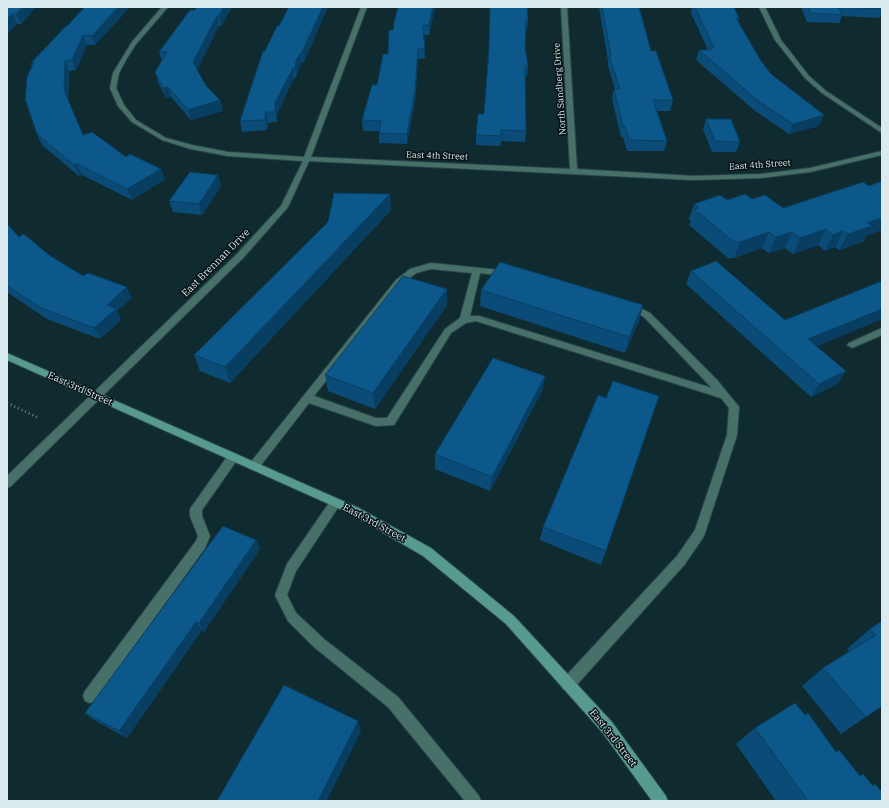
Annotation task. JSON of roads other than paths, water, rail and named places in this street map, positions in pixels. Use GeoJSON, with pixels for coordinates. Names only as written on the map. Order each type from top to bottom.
{"type":"FeatureCollection","features":[{"type":"Feature","properties":{"kind":"street","name":"East 4th Street"},"geometry":{"type":"LineString","coordinates":[[165,7],[134,43],[116,73],[113,88],[121,106],[134,121],[164,138],[191,147],[228,154],[307,159],[692,178],[761,176],[810,170],[882,153]]}},
{"type":"Feature","properties":{"kind":"street","name":"East Brennan Drive"},"geometry":{"type":"LineString","coordinates":[[7,483],[250,245],[284,207],[307,159],[364,7]]}},
{"type":"Feature","properties":{"kind":"street","name":"North Sandberg Drive"},"geometry":{"type":"LineString","coordinates":[[564,7],[574,171]]}},
{"type":"Feature","properties":{"kind":"street"},"geometry":{"type":"LineString","coordinates":[[762,7],[778,40],[807,77],[824,92],[882,131]]}},
{"type":"Feature","properties":{"kind":"street"},"geometry":{"type":"LineString","coordinates":[[254,466],[382,302],[399,282],[413,271],[431,266],[513,273]]}},
{"type":"Feature","properties":{"kind":"street"},"geometry":{"type":"LineString","coordinates":[[464,320],[477,270]]}},
{"type":"Feature","properties":{"kind":"street"},"geometry":{"type":"LineString","coordinates":[[568,684],[682,560],[700,532],[732,435],[734,407],[647,315],[618,302]]}},
{"type":"Feature","properties":{"kind":"street"},"geometry":{"type":"LineString","coordinates":[[307,398],[376,422],[390,422],[448,331],[464,320],[476,318],[724,396]]}},
{"type":"Feature","properties":{"kind":"street"},"geometry":{"type":"LineString","coordinates":[[852,345],[882,331]]}},
{"type":"Feature","properties":{"kind":"street","name":"East 3rd Street"},"geometry":{"type":"LineString","coordinates":[[7,356],[355,511],[427,552],[510,620],[607,727],[661,801]]}},
{"type":"Feature","properties":{"kind":"street"},"geometry":{"type":"LineString","coordinates":[[90,696],[201,544],[204,536],[196,516],[196,508],[233,457]]}},
{"type":"Feature","properties":{"kind":"street"},"geometry":{"type":"LineString","coordinates":[[336,503],[291,568],[281,595],[292,617],[319,643],[393,702],[474,801]]}}]}
